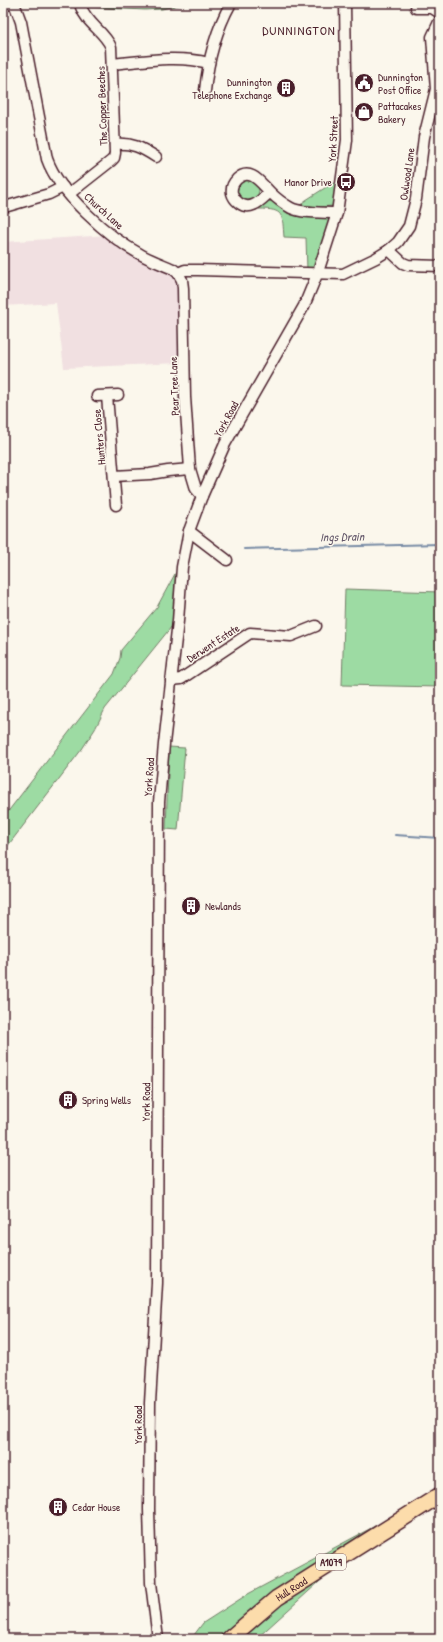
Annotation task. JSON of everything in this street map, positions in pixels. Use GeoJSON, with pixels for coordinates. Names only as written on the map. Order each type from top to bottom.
{"type":"FeatureCollection","features":[{"type":"Feature","properties":{"kind":"highway","name":"Hull Road"},"geometry":{"type":"LineString","coordinates":[[229,1639],[277,1598],[440,1495]]}},
{"type":"Feature","properties":{"kind":"street"},"geometry":{"type":"LineString","coordinates":[[3,8],[10,3]]}},
{"type":"Feature","properties":{"kind":"street","name":"Church Lane"},"geometry":{"type":"LineString","coordinates":[[14,3],[21,22],[47,159],[55,176],[66,191],[112,235],[140,254],[178,273]]}},
{"type":"Feature","properties":{"kind":"street"},"geometry":{"type":"LineString","coordinates":[[205,92],[208,63],[221,23],[231,3]]}},
{"type":"Feature","properties":{"kind":"street","name":"York Street"},"geometry":{"type":"LineString","coordinates":[[318,272],[336,213],[347,140],[345,3]]}},
{"type":"Feature","properties":{"kind":"street","name":"The Copper Beeches"},"geometry":{"type":"LineString","coordinates":[[3,206],[66,191],[111,162],[114,158],[115,144],[111,47],[108,41],[85,17],[82,7]]}},
{"type":"Feature","properties":{"kind":"street"},"geometry":{"type":"LineString","coordinates":[[416,8],[432,8],[440,13]]}},
{"type":"Feature","properties":{"kind":"street","name":"Owlwood Lane"},"geometry":{"type":"LineString","coordinates":[[318,272],[343,274],[389,250],[407,230],[416,199],[424,137],[436,88],[432,37],[440,20]]}},
{"type":"Feature","properties":{"kind":"street"},"geometry":{"type":"LineString","coordinates":[[112,64],[175,58],[187,58],[208,63]]}},
{"type":"Feature","properties":{"kind":"street"},"geometry":{"type":"LineString","coordinates":[[115,144],[132,144],[142,148],[156,157]]}},
{"type":"Feature","properties":{"kind":"street"},"geometry":{"type":"LineString","coordinates":[[270,192],[291,208],[297,210],[336,213]]}},
{"type":"Feature","properties":{"kind":"street"},"geometry":{"type":"LineString","coordinates":[[389,250],[408,265],[440,266]]}},
{"type":"Feature","properties":{"kind":"street"},"geometry":{"type":"LineString","coordinates":[[178,273],[185,270],[306,274],[318,272]]}},
{"type":"Feature","properties":{"kind":"street","name":"York Road"},"geometry":{"type":"LineString","coordinates":[[158,1639],[151,1583],[149,1548],[150,1403],[157,1283],[159,802],[184,551],[189,531],[202,496],[225,444],[304,306],[318,272]]}},
{"type":"Feature","properties":{"kind":"street","name":"Pear Tree Lane"},"geometry":{"type":"LineString","coordinates":[[178,273],[182,280],[184,302],[186,397],[190,469],[196,490],[202,496]]}},
{"type":"Feature","properties":{"kind":"street","name":"Hunters Close"},"geometry":{"type":"LineString","coordinates":[[107,396],[116,505]]}},
{"type":"Feature","properties":{"kind":"street","name":"Hunters Close"},"geometry":{"type":"LineString","coordinates":[[114,476],[150,474],[168,470],[190,469]]}},
{"type":"Feature","properties":{"kind":"street"},"geometry":{"type":"LineString","coordinates":[[189,531],[227,560]]}},
{"type":"Feature","properties":{"kind":"street","name":"Derwent Estate"},"geometry":{"type":"LineString","coordinates":[[171,680],[181,679],[250,633],[291,636],[316,626]]}},
{"type":"Feature","properties":{"kind":"shaded area"},"geometry":{"type":"Polygon","coordinates":[[[108,235],[135,256],[170,273],[178,285],[179,363],[64,368],[56,303],[3,306],[3,242],[108,235]]]}},
{"type":"Feature","properties":{"kind":"green space"},"geometry":{"type":"Polygon","coordinates":[[[84,3],[187,3],[162,9],[145,10],[84,7],[84,3]]]}},
{"type":"Feature","properties":{"kind":"green space"},"geometry":{"type":"Polygon","coordinates":[[[248,179],[256,182],[259,190],[256,198],[248,201],[240,198],[237,190],[240,182],[248,179]]]}},
{"type":"Feature","properties":{"kind":"green space"},"geometry":{"type":"Polygon","coordinates":[[[336,183],[333,206],[303,208],[302,203],[331,184],[336,183]]]}},
{"type":"Feature","properties":{"kind":"green space"},"geometry":{"type":"Polygon","coordinates":[[[268,201],[277,202],[329,217],[324,244],[319,259],[313,268],[307,270],[306,238],[284,237],[282,218],[278,212],[274,210],[259,209],[259,207],[268,201]]]}},
{"type":"Feature","properties":{"kind":"green space"},"geometry":{"type":"Polygon","coordinates":[[[176,572],[172,626],[105,709],[95,729],[82,749],[3,852],[3,818],[114,674],[120,658],[121,650],[157,607],[176,572]]]}},
{"type":"Feature","properties":{"kind":"green space"},"geometry":{"type":"Polygon","coordinates":[[[345,589],[440,592],[440,687],[342,685],[345,589]]]}},
{"type":"Feature","properties":{"kind":"green space"},"geometry":{"type":"Polygon","coordinates":[[[169,747],[185,748],[178,830],[166,829],[169,747]]]}},
{"type":"Feature","properties":{"kind":"green space"},"geometry":{"type":"Polygon","coordinates":[[[440,1498],[440,1505],[437,1504],[329,1573],[256,1639],[234,1639],[276,1604],[440,1498]]]}},
{"type":"Feature","properties":{"kind":"green space"},"geometry":{"type":"Polygon","coordinates":[[[375,1526],[294,1578],[256,1607],[220,1639],[191,1639],[203,1623],[248,1594],[375,1526]]]}},
{"type":"Feature","properties":{"kind":"waterway","name":"Ings Drain"},"geometry":{"type":"LineString","coordinates":[[244,549],[440,544]]}},
{"type":"Feature","properties":{"kind":"waterway"},"geometry":{"type":"LineString","coordinates":[[395,835],[440,838]]}},
{"type":"Feature","properties":{"kind":"place","name":"Dunnington Post Office"},"geometry":{"type":"Point","coordinates":[364,83]}},
{"type":"Feature","properties":{"kind":"place","name":"Dunnington Telephone Exchange"},"geometry":{"type":"Point","coordinates":[286,88]}},
{"type":"Feature","properties":{"kind":"place","name":"Pattacakes Bakery"},"geometry":{"type":"Point","coordinates":[364,112]}},
{"type":"Feature","properties":{"kind":"place","name":"Manor Drive"},"geometry":{"type":"Point","coordinates":[346,182]}},
{"type":"Feature","properties":{"kind":"place","name":"Newlands"},"geometry":{"type":"Point","coordinates":[191,906]}},
{"type":"Feature","properties":{"kind":"place","name":"Spring Wells"},"geometry":{"type":"Point","coordinates":[68,1100]}},
{"type":"Feature","properties":{"kind":"place","name":"Cedar House"},"geometry":{"type":"Point","coordinates":[58,1507]}},
{"type":"Feature","properties":{"kind":"district","name":"DUNNINGTON"},"geometry":{"type":"Point","coordinates":[299,30]}}]}
